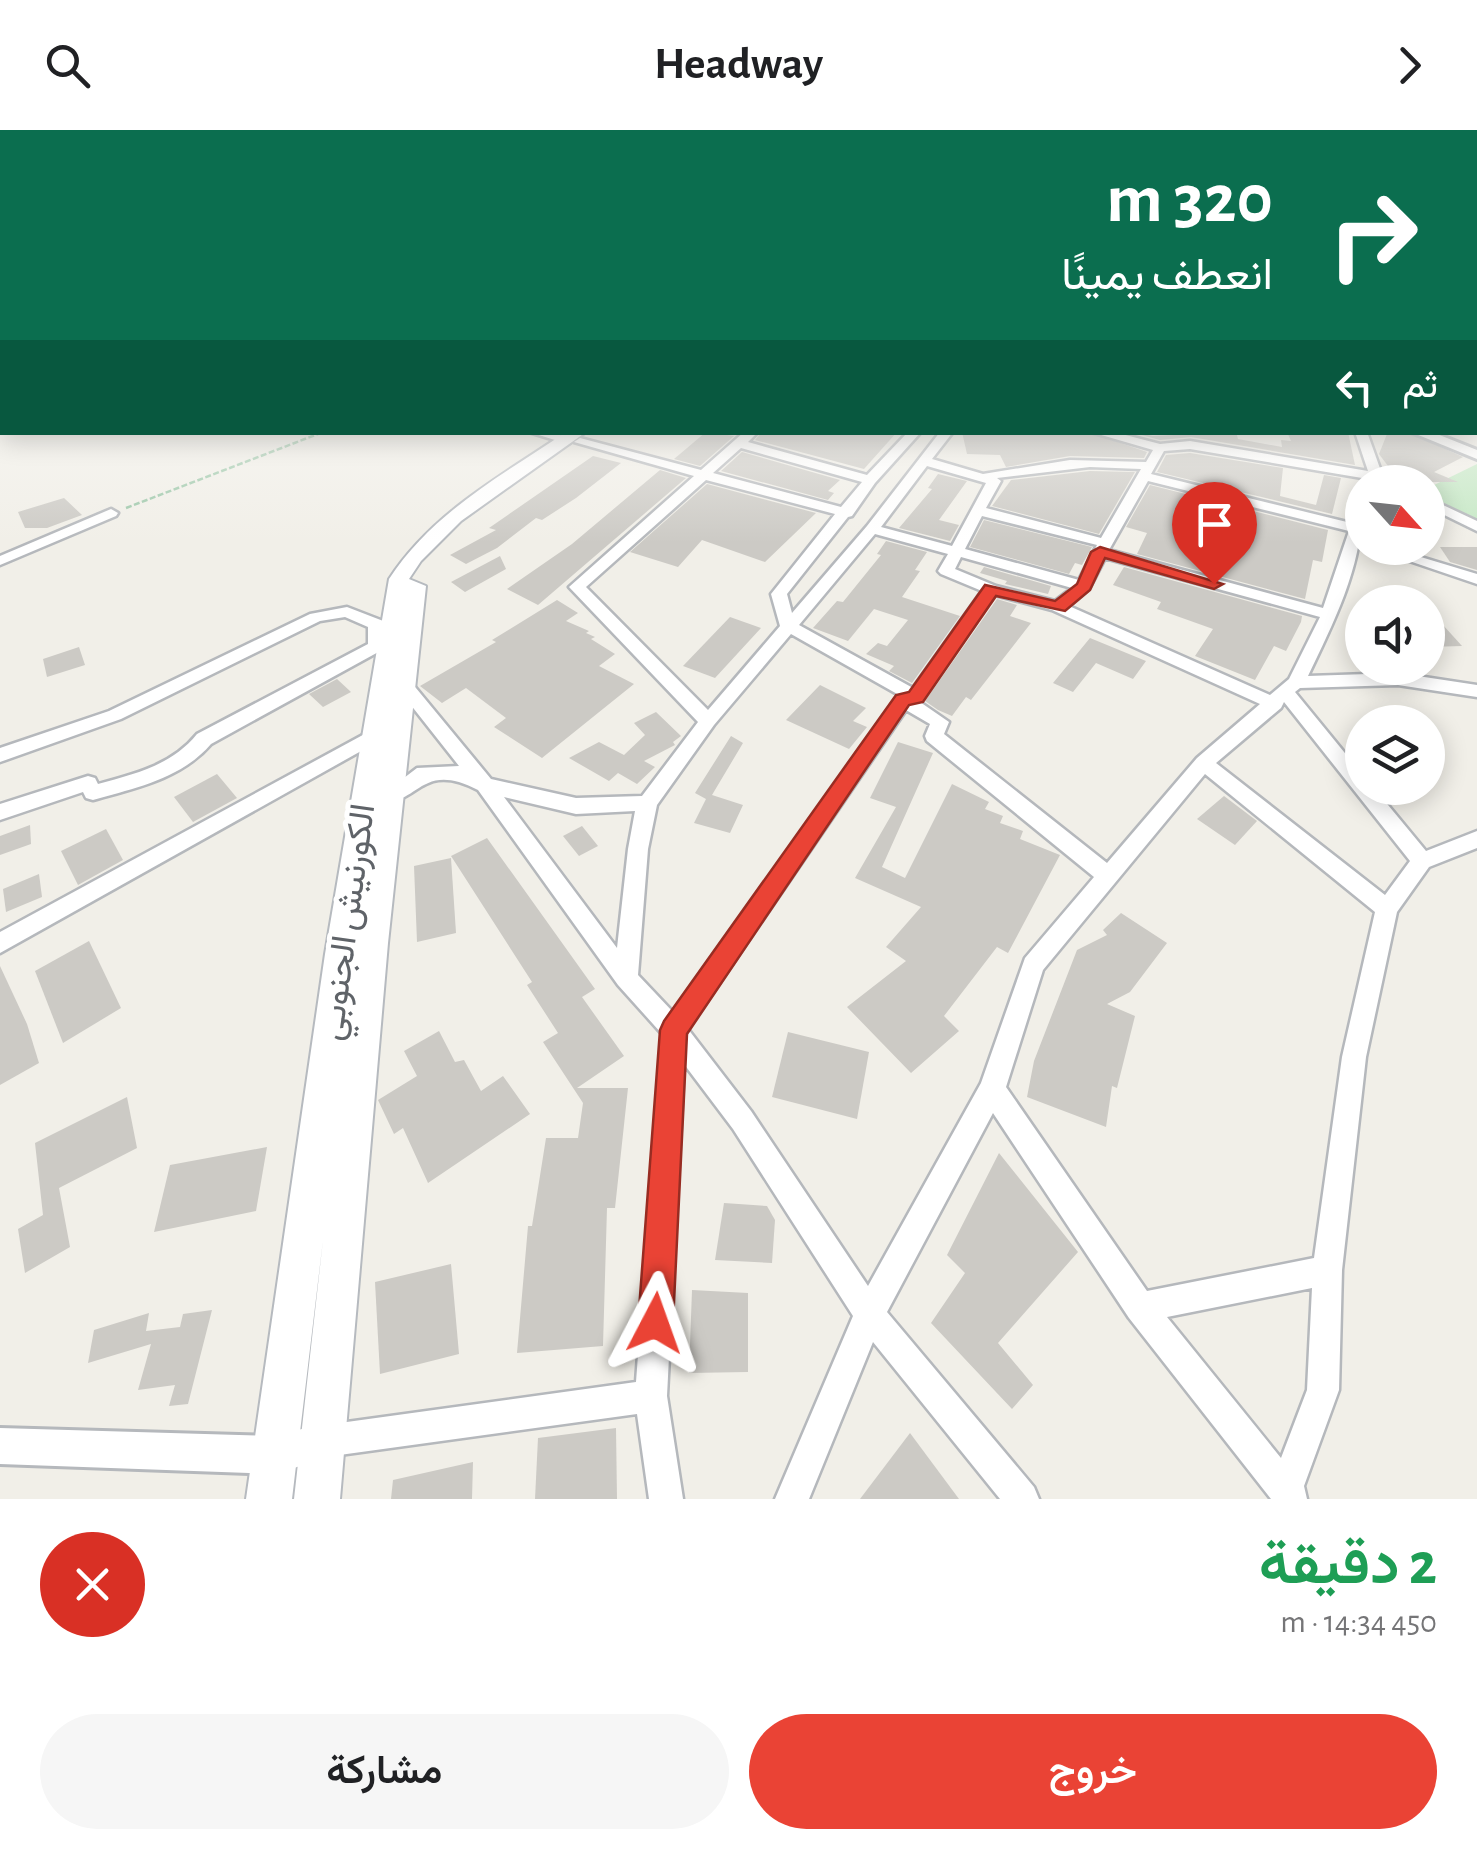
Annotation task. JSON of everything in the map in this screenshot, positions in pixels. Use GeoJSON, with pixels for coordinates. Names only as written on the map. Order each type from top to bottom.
{"type":"FeatureCollection","features":[{"type":"Feature","properties":{"kind":"main road","name":"الكورنيش الجنوبي"},"geometry":{"type":"LineString","coordinates":[[269,1499],[372,736],[383,628],[411,555],[434,532],[580,437]]}},
{"type":"Feature","properties":{"kind":"main road","name":"الكورنيش الجنوبي"},"geometry":{"type":"LineString","coordinates":[[318,1499],[372,943],[416,579],[429,556],[448,536],[580,437]]}},
{"type":"Feature","properties":{"kind":"street"},"geometry":{"type":"LineString","coordinates":[[912,435],[870,480],[779,594],[787,624],[909,698],[940,722],[934,736],[1108,876]]}},
{"type":"Feature","properties":{"kind":"street"},"geometry":{"type":"LineString","coordinates":[[626,978],[646,803],[708,721],[872,529],[945,435]]}},
{"type":"Feature","properties":{"kind":"street"},"geometry":{"type":"LineString","coordinates":[[1108,435],[1160,448],[1190,446],[1345,474]]}},
{"type":"Feature","properties":{"kind":"street"},"geometry":{"type":"LineString","coordinates":[[1181,435],[1190,446]]}},
{"type":"Feature","properties":{"kind":"street"},"geometry":{"type":"LineString","coordinates":[[1366,435],[1375,465]]}},
{"type":"Feature","properties":{"kind":"street"},"geometry":{"type":"LineString","coordinates":[[1426,435],[1477,455]]}},
{"type":"Feature","properties":{"kind":"street"},"geometry":{"type":"LineString","coordinates":[[1440,435],[1477,455]]}},
{"type":"Feature","properties":{"kind":"street"},"geometry":{"type":"LineString","coordinates":[[580,437],[846,514]]}},
{"type":"Feature","properties":{"kind":"street"},"geometry":{"type":"LineString","coordinates":[[708,721],[577,587],[746,438],[870,480]]}},
{"type":"Feature","properties":{"kind":"street"},"geometry":{"type":"LineString","coordinates":[[1058,607],[1084,586],[1102,547],[1160,448]]}},
{"type":"Feature","properties":{"kind":"street"},"geometry":{"type":"LineString","coordinates":[[924,461],[988,476],[1038,466],[1115,462],[1345,529]]}},
{"type":"Feature","properties":{"kind":"street"},"geometry":{"type":"LineString","coordinates":[[988,476],[994,481],[946,571],[991,589],[1058,607],[1286,693],[1398,679],[1477,691]]}},
{"type":"Feature","properties":{"kind":"street"},"geometry":{"type":"LineString","coordinates":[[980,511],[1329,616]]}},
{"type":"Feature","properties":{"kind":"street"},"geometry":{"type":"LineString","coordinates":[[1445,511],[1477,527]]}},
{"type":"Feature","properties":{"kind":"street"},"geometry":{"type":"LineString","coordinates":[[0,562],[111,514]]}},
{"type":"Feature","properties":{"kind":"street"},"geometry":{"type":"LineString","coordinates":[[872,529],[1084,586]]}},
{"type":"Feature","properties":{"kind":"street"},"geometry":{"type":"LineString","coordinates":[[792,1499],[869,1314],[992,1089],[1034,964],[1204,763],[1286,693],[1329,616],[1350,565]]}},
{"type":"Feature","properties":{"kind":"street"},"geometry":{"type":"LineString","coordinates":[[1442,565],[1477,579]]}},
{"type":"Feature","properties":{"kind":"street"},"geometry":{"type":"LineString","coordinates":[[666,1499],[651,1396],[674,1030],[991,589]]}},
{"type":"Feature","properties":{"kind":"street"},"geometry":{"type":"LineString","coordinates":[[0,756],[115,715],[316,617],[347,612],[383,628],[376,646],[204,739],[194,755],[140,780],[93,793],[88,783],[0,812]]}},
{"type":"Feature","properties":{"kind":"street"},"geometry":{"type":"LineString","coordinates":[[405,686],[485,785],[626,978],[674,1030],[742,1120],[869,1314],[1022,1499]]}},
{"type":"Feature","properties":{"kind":"street"},"geometry":{"type":"LineString","coordinates":[[1286,693],[1422,861]]}},
{"type":"Feature","properties":{"kind":"street"},"geometry":{"type":"LineString","coordinates":[[0,943],[372,736]]}},
{"type":"Feature","properties":{"kind":"street"},"geometry":{"type":"LineString","coordinates":[[1204,763],[1388,910]]}},
{"type":"Feature","properties":{"kind":"street"},"geometry":{"type":"LineString","coordinates":[[393,794],[424,774],[462,772],[485,785],[576,806],[646,803]]}},
{"type":"Feature","properties":{"kind":"street"},"geometry":{"type":"LineString","coordinates":[[1289,1495],[1323,1390],[1326,1270],[1354,1057],[1388,910],[1422,861],[1477,839]]}},
{"type":"Feature","properties":{"kind":"street"},"geometry":{"type":"LineString","coordinates":[[992,1089],[1140,1308],[1289,1495]]}},
{"type":"Feature","properties":{"kind":"street"},"geometry":{"type":"LineString","coordinates":[[1140,1308],[1326,1270]]}},
{"type":"Feature","properties":{"kind":"street"},"geometry":{"type":"LineString","coordinates":[[0,1446],[275,1455],[324,1442],[651,1396]]}},
{"type":"Feature","properties":{"kind":"path"},"geometry":{"type":"LineString","coordinates":[[111,514],[315,435]]}},
{"type":"Feature","properties":{"kind":"green space"},"geometry":{"type":"Polygon","coordinates":[[[1477,464],[1477,520],[1445,504],[1445,480],[1477,464]]]}},
{"type":"Feature","properties":{"kind":"building"},"geometry":{"type":"Polygon","coordinates":[[[702,435],[734,436],[700,466],[674,459],[702,435]]]}},
{"type":"Feature","properties":{"kind":"building"},"geometry":{"type":"Polygon","coordinates":[[[759,435],[894,435],[864,469],[755,440],[759,435]]]}},
{"type":"Feature","properties":{"kind":"building"},"geometry":{"type":"Polygon","coordinates":[[[963,435],[1097,435],[1147,452],[1144,458],[1070,456],[1006,467],[1000,455],[967,454],[963,435]]]}},
{"type":"Feature","properties":{"kind":"building"},"geometry":{"type":"Polygon","coordinates":[[[1142,435],[1237,435],[1238,439],[1282,447],[1281,440],[1291,441],[1288,435],[1349,435],[1355,465],[1191,437],[1160,440],[1142,435]]]}},
{"type":"Feature","properties":{"kind":"building"},"geometry":{"type":"Polygon","coordinates":[[[1387,435],[1415,435],[1463,457],[1445,466],[1387,465],[1379,454],[1387,435]]]}},
{"type":"Feature","properties":{"kind":"building"},"geometry":{"type":"Polygon","coordinates":[[[742,452],[840,480],[828,491],[834,493],[828,500],[721,471],[742,452]]]}},
{"type":"Feature","properties":{"kind":"building"},"geometry":{"type":"Polygon","coordinates":[[[1190,453],[1283,468],[1280,496],[1316,505],[1324,475],[1341,478],[1332,514],[1157,472],[1166,455],[1190,453]]]}},
{"type":"Feature","properties":{"kind":"building"},"geometry":{"type":"Polygon","coordinates":[[[593,456],[621,463],[576,498],[542,520],[536,518],[497,548],[466,564],[450,555],[496,530],[489,528],[593,456]]]}},
{"type":"Feature","properties":{"kind":"building"},"geometry":{"type":"Polygon","coordinates":[[[660,470],[686,478],[538,605],[507,589],[572,544],[660,470]]]}},
{"type":"Feature","properties":{"kind":"building"},"geometry":{"type":"Polygon","coordinates":[[[1090,471],[1135,472],[1099,534],[992,506],[1011,480],[1090,471]]]}},
{"type":"Feature","properties":{"kind":"building"},"geometry":{"type":"Polygon","coordinates":[[[938,474],[967,481],[939,520],[959,525],[950,541],[899,528],[932,489],[928,488],[938,474]]]}},
{"type":"Feature","properties":{"kind":"building"},"geometry":{"type":"Polygon","coordinates":[[[707,484],[816,513],[765,562],[702,540],[678,567],[630,552],[707,484]]]}},
{"type":"Feature","properties":{"kind":"building"},"geometry":{"type":"Polygon","coordinates":[[[1150,485],[1328,530],[1322,562],[1313,560],[1305,599],[1137,554],[1147,533],[1126,527],[1150,485]]]}},
{"type":"Feature","properties":{"kind":"building"},"geometry":{"type":"Polygon","coordinates":[[[64,498],[82,515],[47,528],[25,528],[18,512],[64,498]]]}},
{"type":"Feature","properties":{"kind":"building"},"geometry":{"type":"Polygon","coordinates":[[[984,520],[1092,547],[1082,565],[1075,563],[1069,574],[970,547],[984,520]]]}},
{"type":"Feature","properties":{"kind":"building"},"geometry":{"type":"Polygon","coordinates":[[[886,541],[927,552],[915,570],[920,571],[902,597],[960,616],[912,683],[889,671],[894,666],[866,654],[878,643],[887,646],[908,620],[874,609],[848,641],[813,628],[837,601],[843,602],[881,555],[877,554],[886,541]]]}},
{"type":"Feature","properties":{"kind":"building"},"geometry":{"type":"Polygon","coordinates":[[[1445,547],[1477,547],[1477,570],[1450,562],[1445,547]]]}},
{"type":"Feature","properties":{"kind":"building"},"geometry":{"type":"Polygon","coordinates":[[[500,556],[506,569],[465,592],[451,582],[500,556]]]}},
{"type":"Feature","properties":{"kind":"building"},"geometry":{"type":"Polygon","coordinates":[[[984,567],[1051,586],[1048,594],[1005,584],[1007,581],[980,573],[984,567]]]}},
{"type":"Feature","properties":{"kind":"building"},"geometry":{"type":"Polygon","coordinates":[[[1124,567],[1302,616],[1301,622],[1286,651],[1274,646],[1255,680],[1195,656],[1213,629],[1157,609],[1161,602],[1113,585],[1124,567]]]}},
{"type":"Feature","properties":{"kind":"building"},"geometry":{"type":"Polygon","coordinates":[[[997,599],[1017,605],[1010,616],[1031,623],[971,700],[966,697],[952,716],[938,710],[925,701],[997,599]]]}},
{"type":"Feature","properties":{"kind":"building"},"geometry":{"type":"Polygon","coordinates":[[[557,600],[578,613],[566,621],[589,631],[586,633],[595,637],[591,639],[615,654],[599,666],[634,684],[542,758],[494,727],[506,718],[466,688],[442,703],[420,686],[496,642],[492,640],[557,600]]]}},
{"type":"Feature","properties":{"kind":"building"},"geometry":{"type":"Polygon","coordinates":[[[730,617],[761,628],[715,678],[683,666],[730,617]]]}},
{"type":"Feature","properties":{"kind":"building"},"geometry":{"type":"Polygon","coordinates":[[[1445,627],[1462,646],[1445,646],[1445,627]]]}},
{"type":"Feature","properties":{"kind":"building"},"geometry":{"type":"Polygon","coordinates":[[[1090,638],[1146,661],[1133,679],[1096,663],[1073,692],[1053,683],[1090,638]]]}},
{"type":"Feature","properties":{"kind":"building"},"geometry":{"type":"Polygon","coordinates":[[[79,647],[85,665],[47,677],[43,659],[79,647]]]}},
{"type":"Feature","properties":{"kind":"building"},"geometry":{"type":"Polygon","coordinates":[[[337,679],[351,692],[323,707],[309,694],[337,679]]]}},
{"type":"Feature","properties":{"kind":"building"},"geometry":{"type":"Polygon","coordinates":[[[820,685],[866,708],[853,721],[867,727],[849,749],[786,720],[820,685]]]}},
{"type":"Feature","properties":{"kind":"building"},"geometry":{"type":"Polygon","coordinates":[[[656,712],[681,736],[673,742],[675,745],[644,761],[655,767],[637,784],[618,773],[609,781],[569,758],[599,742],[624,755],[645,735],[634,723],[656,712]]]}},
{"type":"Feature","properties":{"kind":"building"},"geometry":{"type":"Polygon","coordinates":[[[731,736],[743,743],[712,795],[743,805],[730,833],[694,823],[706,799],[695,793],[731,736]]]}},
{"type":"Feature","properties":{"kind":"building"},"geometry":{"type":"Polygon","coordinates":[[[898,742],[933,753],[882,867],[905,878],[952,784],[989,802],[985,809],[1003,816],[1000,823],[1023,831],[1020,839],[1060,855],[1008,953],[997,947],[944,1016],[959,1031],[911,1073],[847,1007],[906,961],[886,947],[921,907],[855,878],[896,807],[870,798],[898,742]]]}},
{"type":"Feature","properties":{"kind":"building"},"geometry":{"type":"Polygon","coordinates":[[[217,774],[237,798],[193,822],[174,797],[217,774]]]}},
{"type":"Feature","properties":{"kind":"building"},"geometry":{"type":"Polygon","coordinates":[[[1224,796],[1257,821],[1235,845],[1197,819],[1224,796]]]}},
{"type":"Feature","properties":{"kind":"building"},"geometry":{"type":"Polygon","coordinates":[[[30,825],[31,844],[0,855],[0,836],[30,825]]]}},
{"type":"Feature","properties":{"kind":"building"},"geometry":{"type":"Polygon","coordinates":[[[582,826],[598,846],[579,856],[563,836],[582,826]]]}},
{"type":"Feature","properties":{"kind":"building"},"geometry":{"type":"Polygon","coordinates":[[[106,829],[123,860],[78,885],[61,851],[106,829]]]}},
{"type":"Feature","properties":{"kind":"building"},"geometry":{"type":"Polygon","coordinates":[[[487,838],[595,989],[582,997],[624,1056],[577,1088],[628,1088],[615,1208],[607,1208],[603,1346],[517,1353],[528,1226],[532,1226],[546,1138],[578,1138],[583,1103],[543,1042],[558,1033],[527,985],[532,982],[451,856],[487,838]]]}},
{"type":"Feature","properties":{"kind":"building"},"geometry":{"type":"Polygon","coordinates":[[[451,858],[456,933],[417,942],[414,866],[451,858]]]}},
{"type":"Feature","properties":{"kind":"building"},"geometry":{"type":"Polygon","coordinates":[[[39,874],[42,897],[6,912],[3,889],[39,874]]]}},
{"type":"Feature","properties":{"kind":"building"},"geometry":{"type":"Polygon","coordinates":[[[1121,913],[1167,943],[1130,992],[1107,1004],[1135,1016],[1117,1088],[1112,1086],[1106,1127],[1027,1097],[1034,1061],[1077,950],[1107,935],[1103,930],[1121,913]]]}},
{"type":"Feature","properties":{"kind":"building"},"geometry":{"type":"Polygon","coordinates":[[[89,941],[121,1008],[63,1043],[35,971],[89,941]]]}},
{"type":"Feature","properties":{"kind":"building"},"geometry":{"type":"Polygon","coordinates":[[[0,966],[27,1024],[39,1063],[0,1085],[0,966]]]}},
{"type":"Feature","properties":{"kind":"building"},"geometry":{"type":"Polygon","coordinates":[[[439,1031],[455,1062],[464,1060],[481,1091],[503,1076],[530,1114],[428,1183],[403,1128],[394,1134],[378,1100],[417,1076],[404,1051],[439,1031]]]}},
{"type":"Feature","properties":{"kind":"building"},"geometry":{"type":"Polygon","coordinates":[[[788,1032],[869,1052],[857,1119],[772,1097],[788,1032]]]}},
{"type":"Feature","properties":{"kind":"building"},"geometry":{"type":"Polygon","coordinates":[[[127,1097],[137,1148],[59,1188],[70,1247],[25,1273],[18,1229],[43,1215],[35,1143],[127,1097]]]}},
{"type":"Feature","properties":{"kind":"building"},"geometry":{"type":"Polygon","coordinates":[[[267,1147],[256,1211],[154,1232],[170,1165],[267,1147]]]}},
{"type":"Feature","properties":{"kind":"building"},"geometry":{"type":"Polygon","coordinates":[[[999,1153],[1078,1252],[998,1343],[1033,1385],[1012,1409],[931,1323],[965,1273],[947,1255],[999,1153]]]}},
{"type":"Feature","properties":{"kind":"building"},"geometry":{"type":"Polygon","coordinates":[[[724,1203],[767,1206],[775,1220],[772,1263],[715,1260],[724,1203]]]}},
{"type":"Feature","properties":{"kind":"building"},"geometry":{"type":"Polygon","coordinates":[[[451,1264],[459,1354],[380,1374],[375,1282],[451,1264]]]}},
{"type":"Feature","properties":{"kind":"building"},"geometry":{"type":"Polygon","coordinates":[[[692,1290],[748,1293],[748,1372],[689,1373],[692,1290]]]}},
{"type":"Feature","properties":{"kind":"building"},"geometry":{"type":"Polygon","coordinates":[[[212,1310],[188,1404],[169,1406],[175,1385],[138,1390],[151,1344],[88,1363],[94,1330],[149,1313],[146,1331],[180,1327],[183,1314],[212,1310]]]}},
{"type":"Feature","properties":{"kind":"building"},"geometry":{"type":"Polygon","coordinates":[[[616,1428],[617,1499],[535,1499],[538,1438],[616,1428]]]}},
{"type":"Feature","properties":{"kind":"building"},"geometry":{"type":"Polygon","coordinates":[[[910,1433],[959,1499],[860,1499],[910,1433]]]}},
{"type":"Feature","properties":{"kind":"building"},"geometry":{"type":"Polygon","coordinates":[[[473,1462],[472,1499],[391,1499],[393,1480],[473,1462]]]}},
{"type":"Feature","properties":{"kind":"route"},"geometry":{"type":"LineString","coordinates":[[655,1323],[674,1030],[903,700],[916,697],[991,589],[1058,607],[1084,586],[1100,552],[1214,584]]}}]}
